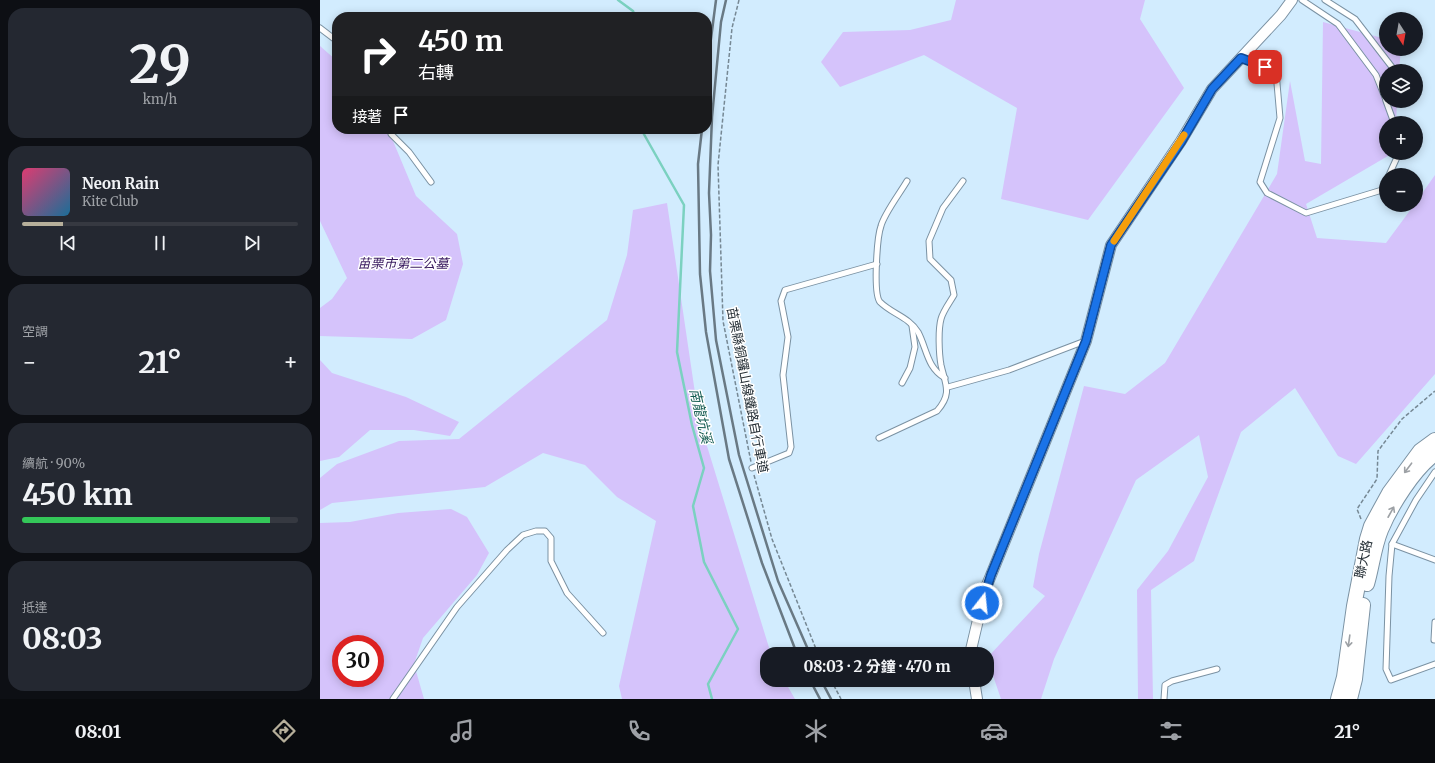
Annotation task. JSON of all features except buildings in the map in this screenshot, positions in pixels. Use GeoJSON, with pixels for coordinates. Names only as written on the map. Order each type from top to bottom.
{"type":"FeatureCollection","features":[{"type":"Feature","properties":{"kind":"street"},"geometry":{"type":"LineString","coordinates":[[972,647],[985,590],[1086,341],[1111,245],[1181,142],[1212,89],[1281,15],[1292,0]]}},
{"type":"Feature","properties":{"kind":"street","name":"聯大路"},"geometry":{"type":"LineString","coordinates":[[1350,699],[1349,678],[1376,528],[1429,457],[1435,440]]}},
{"type":"Feature","properties":{"kind":"street","name":"聯大路"},"geometry":{"type":"LineString","coordinates":[[1338,699],[1349,678]]}},
{"type":"Feature","properties":{"kind":"street"},"geometry":{"type":"LineString","coordinates":[[975,687],[977,699]]}},
{"type":"Feature","properties":{"kind":"lane"},"geometry":{"type":"LineString","coordinates":[[1302,0],[1338,24],[1376,74],[1379,82]]}},
{"type":"Feature","properties":{"kind":"lane"},"geometry":{"type":"LineString","coordinates":[[1325,0],[1355,19],[1390,64]]}},
{"type":"Feature","properties":{"kind":"lane"},"geometry":{"type":"LineString","coordinates":[[320,28],[332,37]]}},
{"type":"Feature","properties":{"kind":"lane"},"geometry":{"type":"LineString","coordinates":[[1241,58],[1276,72],[1280,118],[1260,182],[1267,193],[1306,214],[1379,191]]}},
{"type":"Feature","properties":{"kind":"lane"},"geometry":{"type":"LineString","coordinates":[[391,134],[409,152],[432,182]]}},
{"type":"Feature","properties":{"kind":"lane"},"geometry":{"type":"LineString","coordinates":[[907,181],[881,225],[877,264],[877,294],[879,301],[911,323],[918,332],[935,373],[945,378]]}},
{"type":"Feature","properties":{"kind":"lane"},"geometry":{"type":"LineString","coordinates":[[879,438],[937,411],[943,404],[948,387],[941,365],[939,351],[940,318],[954,295],[951,280],[930,259],[929,241],[943,208],[963,181]]}},
{"type":"Feature","properties":{"kind":"lane"},"geometry":{"type":"LineString","coordinates":[[752,468],[789,453],[791,447],[783,375],[788,338],[781,301],[785,290],[877,264]]}},
{"type":"Feature","properties":{"kind":"lane"},"geometry":{"type":"LineString","coordinates":[[902,383],[910,368],[915,348],[911,323]]}},
{"type":"Feature","properties":{"kind":"lane"},"geometry":{"type":"LineString","coordinates":[[948,387],[1009,370],[1086,341]]}},
{"type":"Feature","properties":{"kind":"lane"},"geometry":{"type":"LineString","coordinates":[[1435,472],[1416,500],[1392,544],[1388,576],[1386,669],[1391,680],[1435,664]]}},
{"type":"Feature","properties":{"kind":"lane"},"geometry":{"type":"LineString","coordinates":[[393,699],[457,607],[507,550],[523,535],[536,531],[545,531],[551,538],[551,561],[567,593],[603,633]]}},
{"type":"Feature","properties":{"kind":"lane"},"geometry":{"type":"LineString","coordinates":[[1392,544],[1435,560]]}},
{"type":"Feature","properties":{"kind":"lane"},"geometry":{"type":"LineString","coordinates":[[1434,640],[1435,622]]}},
{"type":"Feature","properties":{"kind":"lane"},"geometry":{"type":"LineString","coordinates":[[1164,699],[1165,685],[1172,681],[1217,669]]}},
{"type":"Feature","properties":{"kind":"path","name":"苗栗縣銅鑼山線鐵路自行車道"},"geometry":{"type":"LineString","coordinates":[[739,0],[732,28],[718,165],[723,321],[752,468],[772,539],[815,647]]}},
{"type":"Feature","properties":{"kind":"path"},"geometry":{"type":"LineString","coordinates":[[1376,528],[1365,524],[1360,518],[1357,509],[1377,479],[1378,451],[1402,419],[1435,391]]}},
{"type":"Feature","properties":{"kind":"path"},"geometry":{"type":"LineString","coordinates":[[835,687],[841,699]]}},
{"type":"Feature","properties":{"kind":"green space"},"geometry":{"type":"Polygon","coordinates":[[[956,0],[1145,0],[1140,19],[1184,88],[1088,220],[1001,199],[1017,108],[924,55],[840,87],[821,62],[843,32],[910,30],[951,20],[956,0]]]}},
{"type":"Feature","properties":{"kind":"green space"},"geometry":{"type":"Polygon","coordinates":[[[1323,22],[1379,37],[1379,56],[1400,56],[1400,64],[1379,64],[1379,108],[1397,108],[1396,116],[1379,116],[1379,160],[1381,160],[1306,204],[1317,238],[1386,243],[1409,212],[1423,212],[1423,192],[1435,175],[1435,374],[1356,464],[1338,456],[1295,388],[1241,432],[1194,561],[1151,590],[1153,699],[1138,699],[1137,590],[1168,551],[1208,477],[1199,435],[1136,480],[1054,659],[1041,699],[1001,699],[994,678],[994,651],[1045,596],[1033,587],[1039,554],[1084,386],[1125,394],[1165,363],[1277,174],[1290,81],[1305,161],[1321,164],[1323,22]]]}},
{"type":"Feature","properties":{"kind":"green space","name":"苗栗市第二公墓"},"geometry":{"type":"Polygon","coordinates":[[[320,46],[332,57],[332,134],[390,134],[416,196],[457,234],[463,264],[446,320],[412,339],[320,336],[320,308],[332,299],[347,278],[320,221],[320,46]]]}},
{"type":"Feature","properties":{"kind":"green space"},"geometry":{"type":"Polygon","coordinates":[[[667,203],[699,420],[769,647],[760,647],[760,687],[788,687],[795,699],[622,699],[619,686],[656,521],[617,497],[585,465],[543,453],[485,487],[332,503],[320,510],[320,478],[337,464],[399,441],[459,439],[607,320],[627,255],[633,210],[667,203]]]}},
{"type":"Feature","properties":{"kind":"green space"},"geometry":{"type":"Polygon","coordinates":[[[320,360],[332,373],[406,397],[459,422],[450,436],[414,430],[370,430],[339,457],[320,461],[320,360]]]}},
{"type":"Feature","properties":{"kind":"green space"},"geometry":{"type":"Polygon","coordinates":[[[451,509],[467,517],[489,553],[477,575],[423,638],[414,664],[424,699],[320,699],[320,523],[350,522],[398,513],[451,509]]]}},
{"type":"Feature","properties":{"kind":"waterway","name":"南龍坑溪"},"geometry":{"type":"LineString","coordinates":[[618,0],[633,12]]}},
{"type":"Feature","properties":{"kind":"waterway","name":"南龍坑溪"},"geometry":{"type":"LineString","coordinates":[[644,134],[684,205],[677,352],[692,425],[704,468],[693,506],[704,562],[738,629],[708,684],[712,699]]}},
{"type":"Feature","properties":{"kind":"railway"},"geometry":{"type":"LineString","coordinates":[[712,31],[716,0]]}},
{"type":"Feature","properties":{"kind":"railway"},"geometry":{"type":"LineString","coordinates":[[712,117],[721,22],[726,0]]}},
{"type":"Feature","properties":{"kind":"railway"},"geometry":{"type":"LineString","coordinates":[[701,134],[698,164],[700,274],[706,332],[729,459],[762,563],[794,647]]}},
{"type":"Feature","properties":{"kind":"railway"},"geometry":{"type":"LineString","coordinates":[[711,134],[709,193],[711,235],[710,271],[716,340],[739,455],[778,581],[807,647]]}},
{"type":"Feature","properties":{"kind":"railway"},"geometry":{"type":"LineString","coordinates":[[814,687],[820,699]]}},
{"type":"Feature","properties":{"kind":"railway"},"geometry":{"type":"LineString","coordinates":[[825,687],[831,699]]}},
{"type":"Feature","properties":{"kind":"slow traffic"},"geometry":{"type":"LineString","coordinates":[[1114,241],[1142,197],[1181,142],[1184,135]]}},
{"type":"Feature","properties":{"kind":"route"},"geometry":{"type":"LineString","coordinates":[[982,603],[985,590],[1086,341],[1111,245],[1142,197],[1181,142],[1212,89],[1241,58],[1265,67]]}}]}
